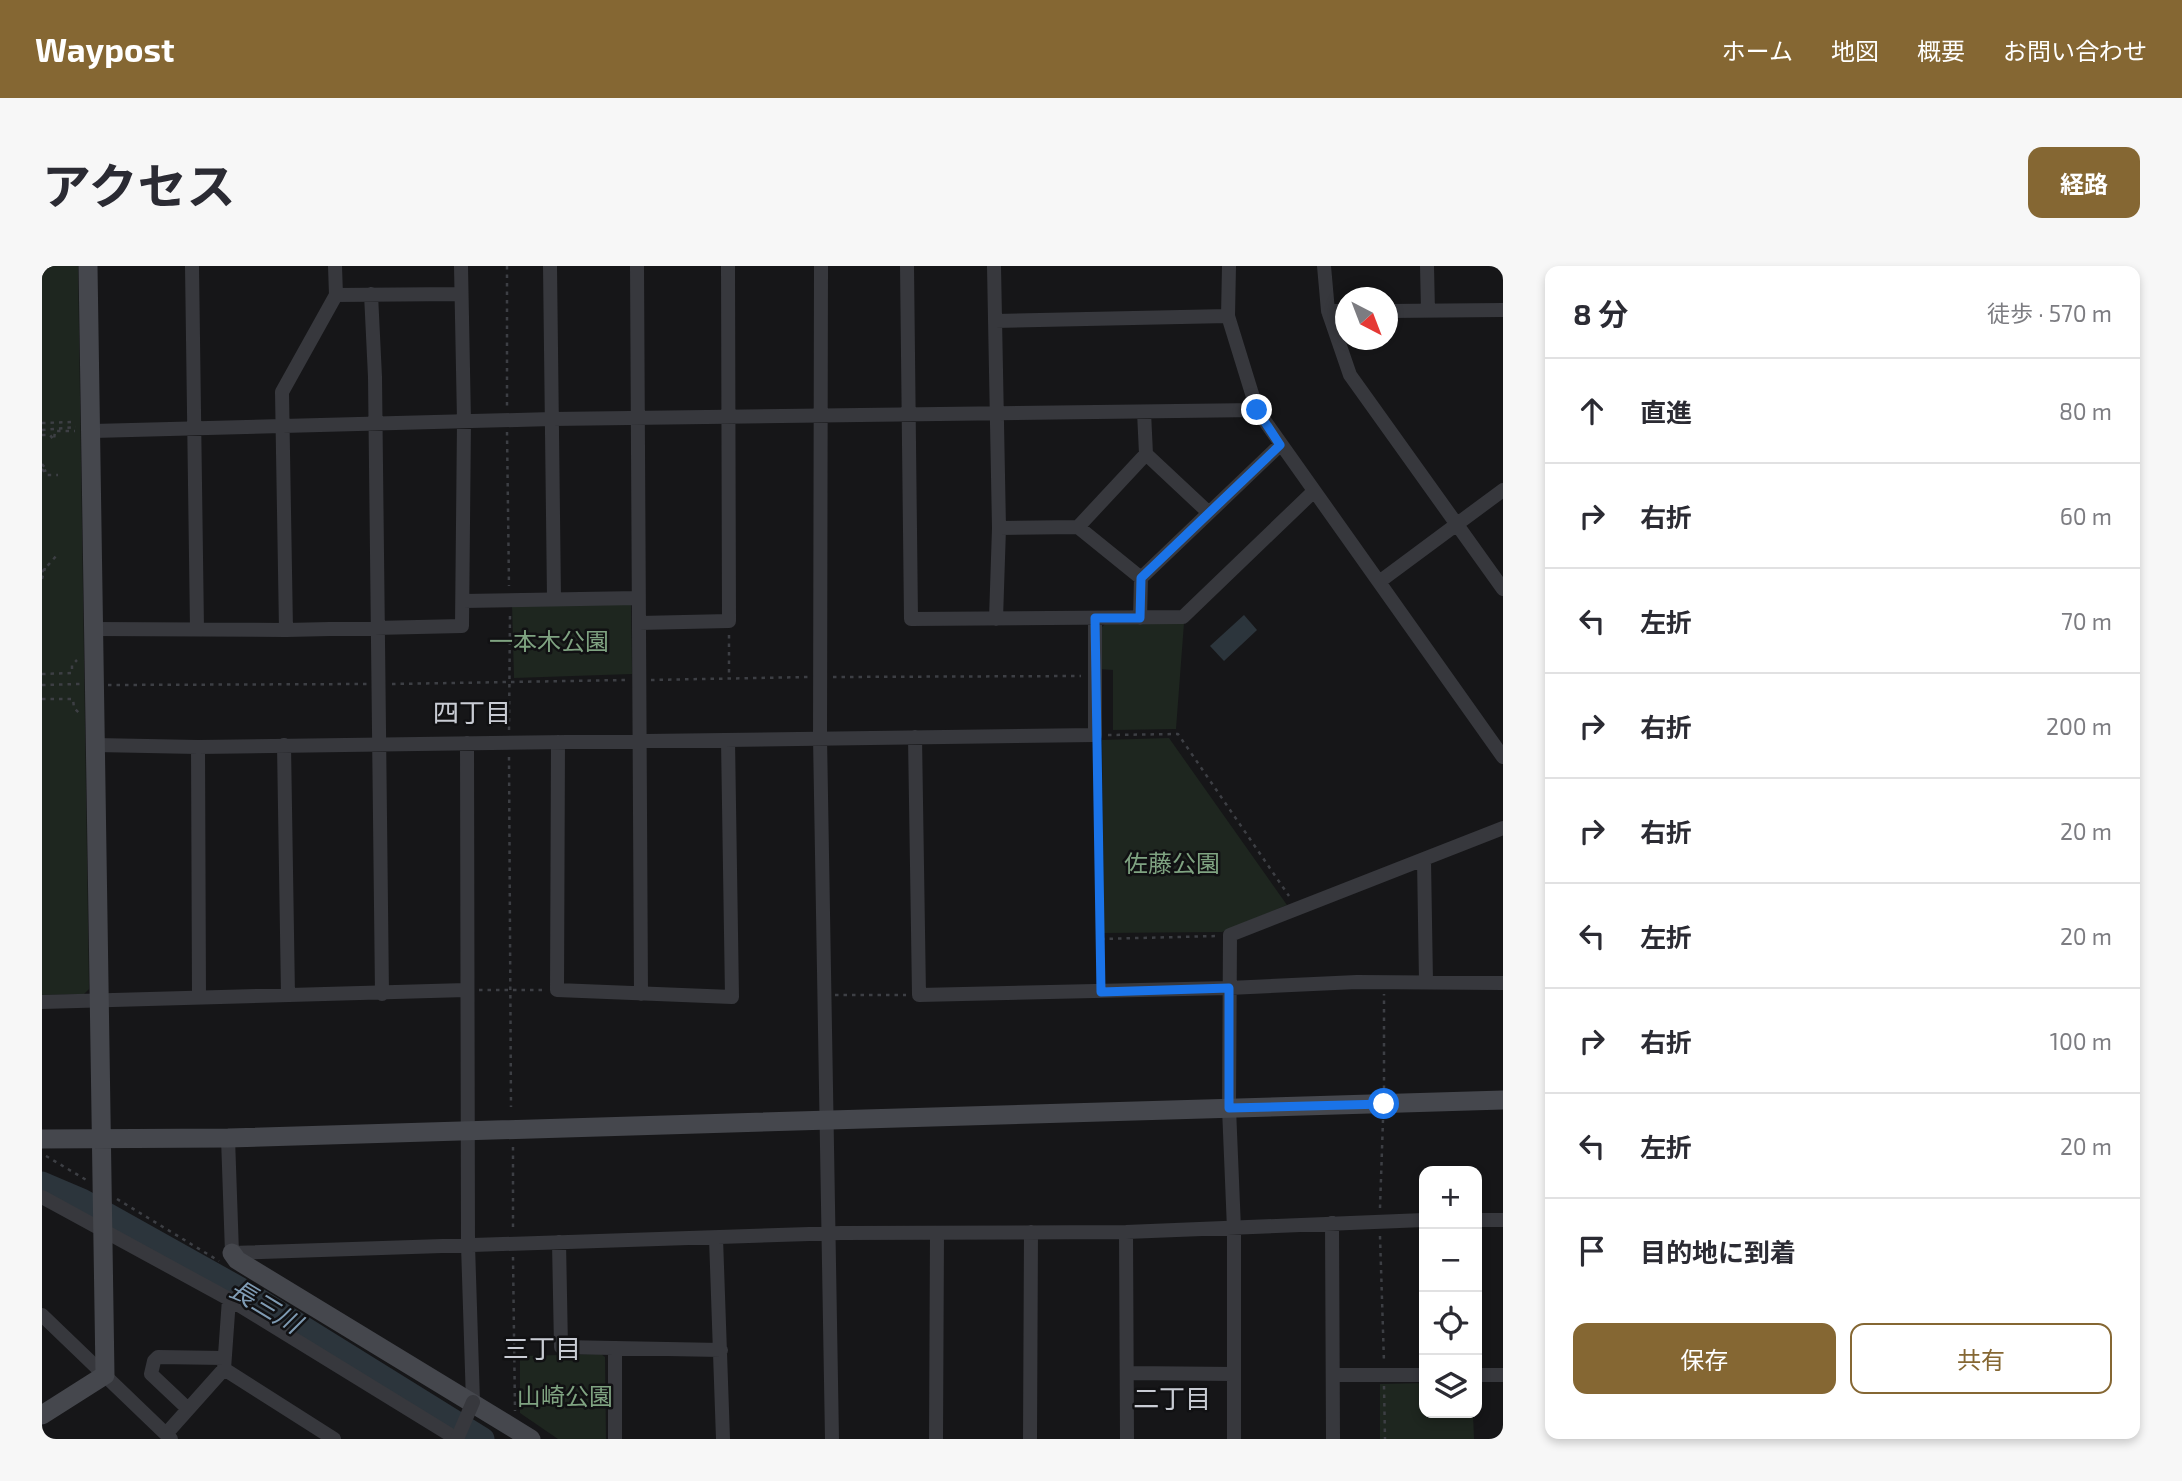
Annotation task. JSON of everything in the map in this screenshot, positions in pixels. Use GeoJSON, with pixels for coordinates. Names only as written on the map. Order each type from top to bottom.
{"type":"FeatureCollection","features":[{"type":"Feature","properties":{"kind":"street"},"geometry":{"type":"LineString","coordinates":[[88,266],[88,429],[94,629],[87,686],[96,745],[105,1375]]}},
{"type":"Feature","properties":{"kind":"street"},"geometry":{"type":"LineString","coordinates":[[192,266],[192,428],[197,629]]}},
{"type":"Feature","properties":{"kind":"street"},"geometry":{"type":"LineString","coordinates":[[286,630],[282,391],[336,295],[334,266]]}},
{"type":"Feature","properties":{"kind":"street"},"geometry":{"type":"LineString","coordinates":[[94,629],[286,630],[462,626],[464,421],[461,266]]}},
{"type":"Feature","properties":{"kind":"street"},"geometry":{"type":"LineString","coordinates":[[550,266],[554,598]]}},
{"type":"Feature","properties":{"kind":"street"},"geometry":{"type":"LineString","coordinates":[[637,266],[638,598],[642,740],[641,994]]}},
{"type":"Feature","properties":{"kind":"street"},"geometry":{"type":"LineString","coordinates":[[639,623],[729,621],[728,266]]}},
{"type":"Feature","properties":{"kind":"street"},"geometry":{"type":"LineString","coordinates":[[821,266],[820,737],[832,1439]]}},
{"type":"Feature","properties":{"kind":"street"},"geometry":{"type":"LineString","coordinates":[[907,266],[911,619],[1183,617],[1314,491]]}},
{"type":"Feature","properties":{"kind":"street"},"geometry":{"type":"LineString","coordinates":[[994,266],[999,528],[996,619]]}},
{"type":"Feature","properties":{"kind":"street"},"geometry":{"type":"LineString","coordinates":[[1229,266],[1228,316],[1257,410],[1503,757]]}},
{"type":"Feature","properties":{"kind":"street"},"geometry":{"type":"LineString","coordinates":[[1324,266],[1328,311],[1350,375],[1503,589]]}},
{"type":"Feature","properties":{"kind":"street"},"geometry":{"type":"LineString","coordinates":[[1427,266],[1428,311]]}},
{"type":"Feature","properties":{"kind":"street"},"geometry":{"type":"LineString","coordinates":[[371,294],[382,994]]}},
{"type":"Feature","properties":{"kind":"street"},"geometry":{"type":"LineString","coordinates":[[336,295],[461,294]]}},
{"type":"Feature","properties":{"kind":"street"},"geometry":{"type":"LineString","coordinates":[[1398,311],[1503,310]]}},
{"type":"Feature","properties":{"kind":"street"},"geometry":{"type":"LineString","coordinates":[[1328,311],[1335,311]]}},
{"type":"Feature","properties":{"kind":"street"},"geometry":{"type":"LineString","coordinates":[[995,321],[1228,316]]}},
{"type":"Feature","properties":{"kind":"street"},"geometry":{"type":"LineString","coordinates":[[88,429],[552,419],[639,420],[1257,410]]}},
{"type":"Feature","properties":{"kind":"street"},"geometry":{"type":"LineString","coordinates":[[1144,412],[1146,454],[1208,512]]}},
{"type":"Feature","properties":{"kind":"street"},"geometry":{"type":"LineString","coordinates":[[1140,618],[1141,578],[1280,445]]}},
{"type":"Feature","properties":{"kind":"street"},"geometry":{"type":"LineString","coordinates":[[1078,527],[1146,454]]}},
{"type":"Feature","properties":{"kind":"street"},"geometry":{"type":"LineString","coordinates":[[1379,582],[1503,490]]}},
{"type":"Feature","properties":{"kind":"street"},"geometry":{"type":"LineString","coordinates":[[999,528],[1078,527],[1141,578]]}},
{"type":"Feature","properties":{"kind":"street"},"geometry":{"type":"LineString","coordinates":[[463,601],[638,598]]}},
{"type":"Feature","properties":{"kind":"street"},"geometry":{"type":"LineString","coordinates":[[96,745],[198,747],[1095,735],[1095,618]]}},
{"type":"Feature","properties":{"kind":"street"},"geometry":{"type":"LineString","coordinates":[[915,737],[919,995],[1503,982]]}},
{"type":"Feature","properties":{"kind":"street"},"geometry":{"type":"LineString","coordinates":[[558,742],[556,990],[732,997],[728,740]]}},
{"type":"Feature","properties":{"kind":"street"},"geometry":{"type":"LineString","coordinates":[[42,1197],[102,1227],[229,1298],[457,1439],[473,1402],[468,1245],[467,743]]}},
{"type":"Feature","properties":{"kind":"street"},"geometry":{"type":"LineString","coordinates":[[284,745],[288,995]]}},
{"type":"Feature","properties":{"kind":"street"},"geometry":{"type":"LineString","coordinates":[[198,747],[199,997]]}},
{"type":"Feature","properties":{"kind":"street"},"geometry":{"type":"LineString","coordinates":[[1234,1439],[1234,1228],[1229,1108],[1230,935],[1503,828]]}},
{"type":"Feature","properties":{"kind":"street"},"geometry":{"type":"LineString","coordinates":[[1424,860],[1426,982]]}},
{"type":"Feature","properties":{"kind":"street"},"geometry":{"type":"LineString","coordinates":[[42,1002],[466,990]]}},
{"type":"Feature","properties":{"kind":"street"},"geometry":{"type":"LineString","coordinates":[[42,1139],[228,1138],[1503,1100]]}},
{"type":"Feature","properties":{"kind":"street"},"geometry":{"type":"LineString","coordinates":[[228,1138],[232,1253],[237,1260],[523,1434]]}},
{"type":"Feature","properties":{"kind":"street"},"geometry":{"type":"LineString","coordinates":[[232,1253],[830,1234],[1126,1232],[1419,1220]]}},
{"type":"Feature","properties":{"kind":"street"},"geometry":{"type":"LineString","coordinates":[[1482,1220],[1503,1220]]}},
{"type":"Feature","properties":{"kind":"street"},"geometry":{"type":"LineString","coordinates":[[1332,1223],[1333,1439]]}},
{"type":"Feature","properties":{"kind":"street"},"geometry":{"type":"LineString","coordinates":[[1126,1232],[1127,1439]]}},
{"type":"Feature","properties":{"kind":"street"},"geometry":{"type":"LineString","coordinates":[[1030,1439],[1031,1233]]}},
{"type":"Feature","properties":{"kind":"street"},"geometry":{"type":"LineString","coordinates":[[936,1439],[937,1234]]}},
{"type":"Feature","properties":{"kind":"street"},"geometry":{"type":"LineString","coordinates":[[716,1238],[723,1439]]}},
{"type":"Feature","properties":{"kind":"street"},"geometry":{"type":"LineString","coordinates":[[559,1242],[561,1347],[721,1350]]}},
{"type":"Feature","properties":{"kind":"street"},"geometry":{"type":"LineString","coordinates":[[42,1315],[168,1437],[224,1363],[229,1298]]}},
{"type":"Feature","properties":{"kind":"street"},"geometry":{"type":"LineString","coordinates":[[615,1348],[615,1439]]}},
{"type":"Feature","properties":{"kind":"street"},"geometry":{"type":"LineString","coordinates":[[188,1409],[151,1374],[153,1361],[158,1357],[224,1363],[334,1439]]}},
{"type":"Feature","properties":{"kind":"street"},"geometry":{"type":"LineString","coordinates":[[1128,1373],[1234,1374]]}},
{"type":"Feature","properties":{"kind":"street"},"geometry":{"type":"LineString","coordinates":[[42,1415],[105,1375]]}},
{"type":"Feature","properties":{"kind":"street"},"geometry":{"type":"LineString","coordinates":[[1333,1375],[1419,1375]]}},
{"type":"Feature","properties":{"kind":"street"},"geometry":{"type":"LineString","coordinates":[[1482,1375],[1503,1375]]}},
{"type":"Feature","properties":{"kind":"path"},"geometry":{"type":"LineString","coordinates":[[42,270],[46,266]]}},
{"type":"Feature","properties":{"kind":"path"},"geometry":{"type":"LineString","coordinates":[[507,266],[511,1107]]}},
{"type":"Feature","properties":{"kind":"path"},"geometry":{"type":"LineString","coordinates":[[42,423],[80,422],[80,431],[55,431],[54,440],[50,435],[42,435]]}},
{"type":"Feature","properties":{"kind":"path"},"geometry":{"type":"LineString","coordinates":[[42,430],[88,429]]}},
{"type":"Feature","properties":{"kind":"path"},"geometry":{"type":"LineString","coordinates":[[42,468],[47,475],[58,475]]}},
{"type":"Feature","properties":{"kind":"path"},"geometry":{"type":"LineString","coordinates":[[42,570],[57,555]]}},
{"type":"Feature","properties":{"kind":"path"},"geometry":{"type":"LineString","coordinates":[[42,570],[47,568],[42,579]]}},
{"type":"Feature","properties":{"kind":"path"},"geometry":{"type":"LineString","coordinates":[[729,621],[729,678]]}},
{"type":"Feature","properties":{"kind":"path"},"geometry":{"type":"LineString","coordinates":[[42,674],[72,673],[72,665],[82,655],[83,668]]}},
{"type":"Feature","properties":{"kind":"path"},"geometry":{"type":"LineString","coordinates":[[42,685],[87,686]]}},
{"type":"Feature","properties":{"kind":"path"},"geometry":{"type":"LineString","coordinates":[[42,699],[73,699],[74,708],[84,719],[84,706]]}},
{"type":"Feature","properties":{"kind":"path"},"geometry":{"type":"LineString","coordinates":[[1101,992],[1095,735],[1178,734],[1290,899]]}},
{"type":"Feature","properties":{"kind":"path"},"geometry":{"type":"LineString","coordinates":[[1099,939],[1230,935]]}},
{"type":"Feature","properties":{"kind":"path"},"geometry":{"type":"LineString","coordinates":[[466,990],[556,990]]}},
{"type":"Feature","properties":{"kind":"path"},"geometry":{"type":"LineString","coordinates":[[825,995],[919,995]]}},
{"type":"Feature","properties":{"kind":"path"},"geometry":{"type":"LineString","coordinates":[[513,1147],[513,1244],[523,1434]]}},
{"type":"Feature","properties":{"kind":"green space"},"geometry":{"type":"Polygon","coordinates":[[[42,266],[78,266],[89,989],[84,994],[42,995],[42,266]]]}},
{"type":"Feature","properties":{"kind":"green space","name":"一本木公園"},"geometry":{"type":"Polygon","coordinates":[[[512,604],[631,605],[632,674],[514,678],[512,604]]]}},
{"type":"Feature","properties":{"kind":"green space"},"geometry":{"type":"Polygon","coordinates":[[[1184,623],[1176,729],[1113,730],[1113,670],[1099,669],[1100,629],[1105,624],[1184,623]]]}},
{"type":"Feature","properties":{"kind":"green space","name":"佐藤公園"},"geometry":{"type":"Polygon","coordinates":[[[1169,738],[1287,905],[1222,932],[1104,933],[1102,740],[1169,738]]]}},
{"type":"Feature","properties":{"kind":"green space","name":"山崎公園"},"geometry":{"type":"Polygon","coordinates":[[[601,1354],[605,1357],[606,1439],[558,1439],[520,1413],[520,1356],[601,1354]]]}},
{"type":"Feature","properties":{"kind":"green space"},"geometry":{"type":"Polygon","coordinates":[[[1419,1383],[1419,1418],[1473,1418],[1474,1439],[1380,1439],[1380,1384],[1419,1383]]]}},
{"type":"Feature","properties":{"kind":"shaded area"},"geometry":{"type":"Polygon","coordinates":[[[1244,615],[1257,630],[1224,661],[1210,646],[1244,615]]]}},
{"type":"Feature","properties":{"kind":"waterway","name":"長三川"},"geometry":{"type":"LineString","coordinates":[[42,1183],[82,1200],[248,1293],[483,1439]]}},
{"type":"Feature","properties":{"kind":"district","name":"四丁目"},"geometry":{"type":"Point","coordinates":[472,711]}},
{"type":"Feature","properties":{"kind":"district","name":"三丁目"},"geometry":{"type":"Point","coordinates":[542,1347]}},
{"type":"Feature","properties":{"kind":"district","name":"二丁目"},"geometry":{"type":"Point","coordinates":[1172,1397]}},
{"type":"Feature","properties":{"kind":"route"},"geometry":{"type":"LineString","coordinates":[[1257,410],[1280,445],[1141,578],[1140,618],[1095,618],[1101,992],[1229,988],[1229,1108],[1384,1104]]}}]}
